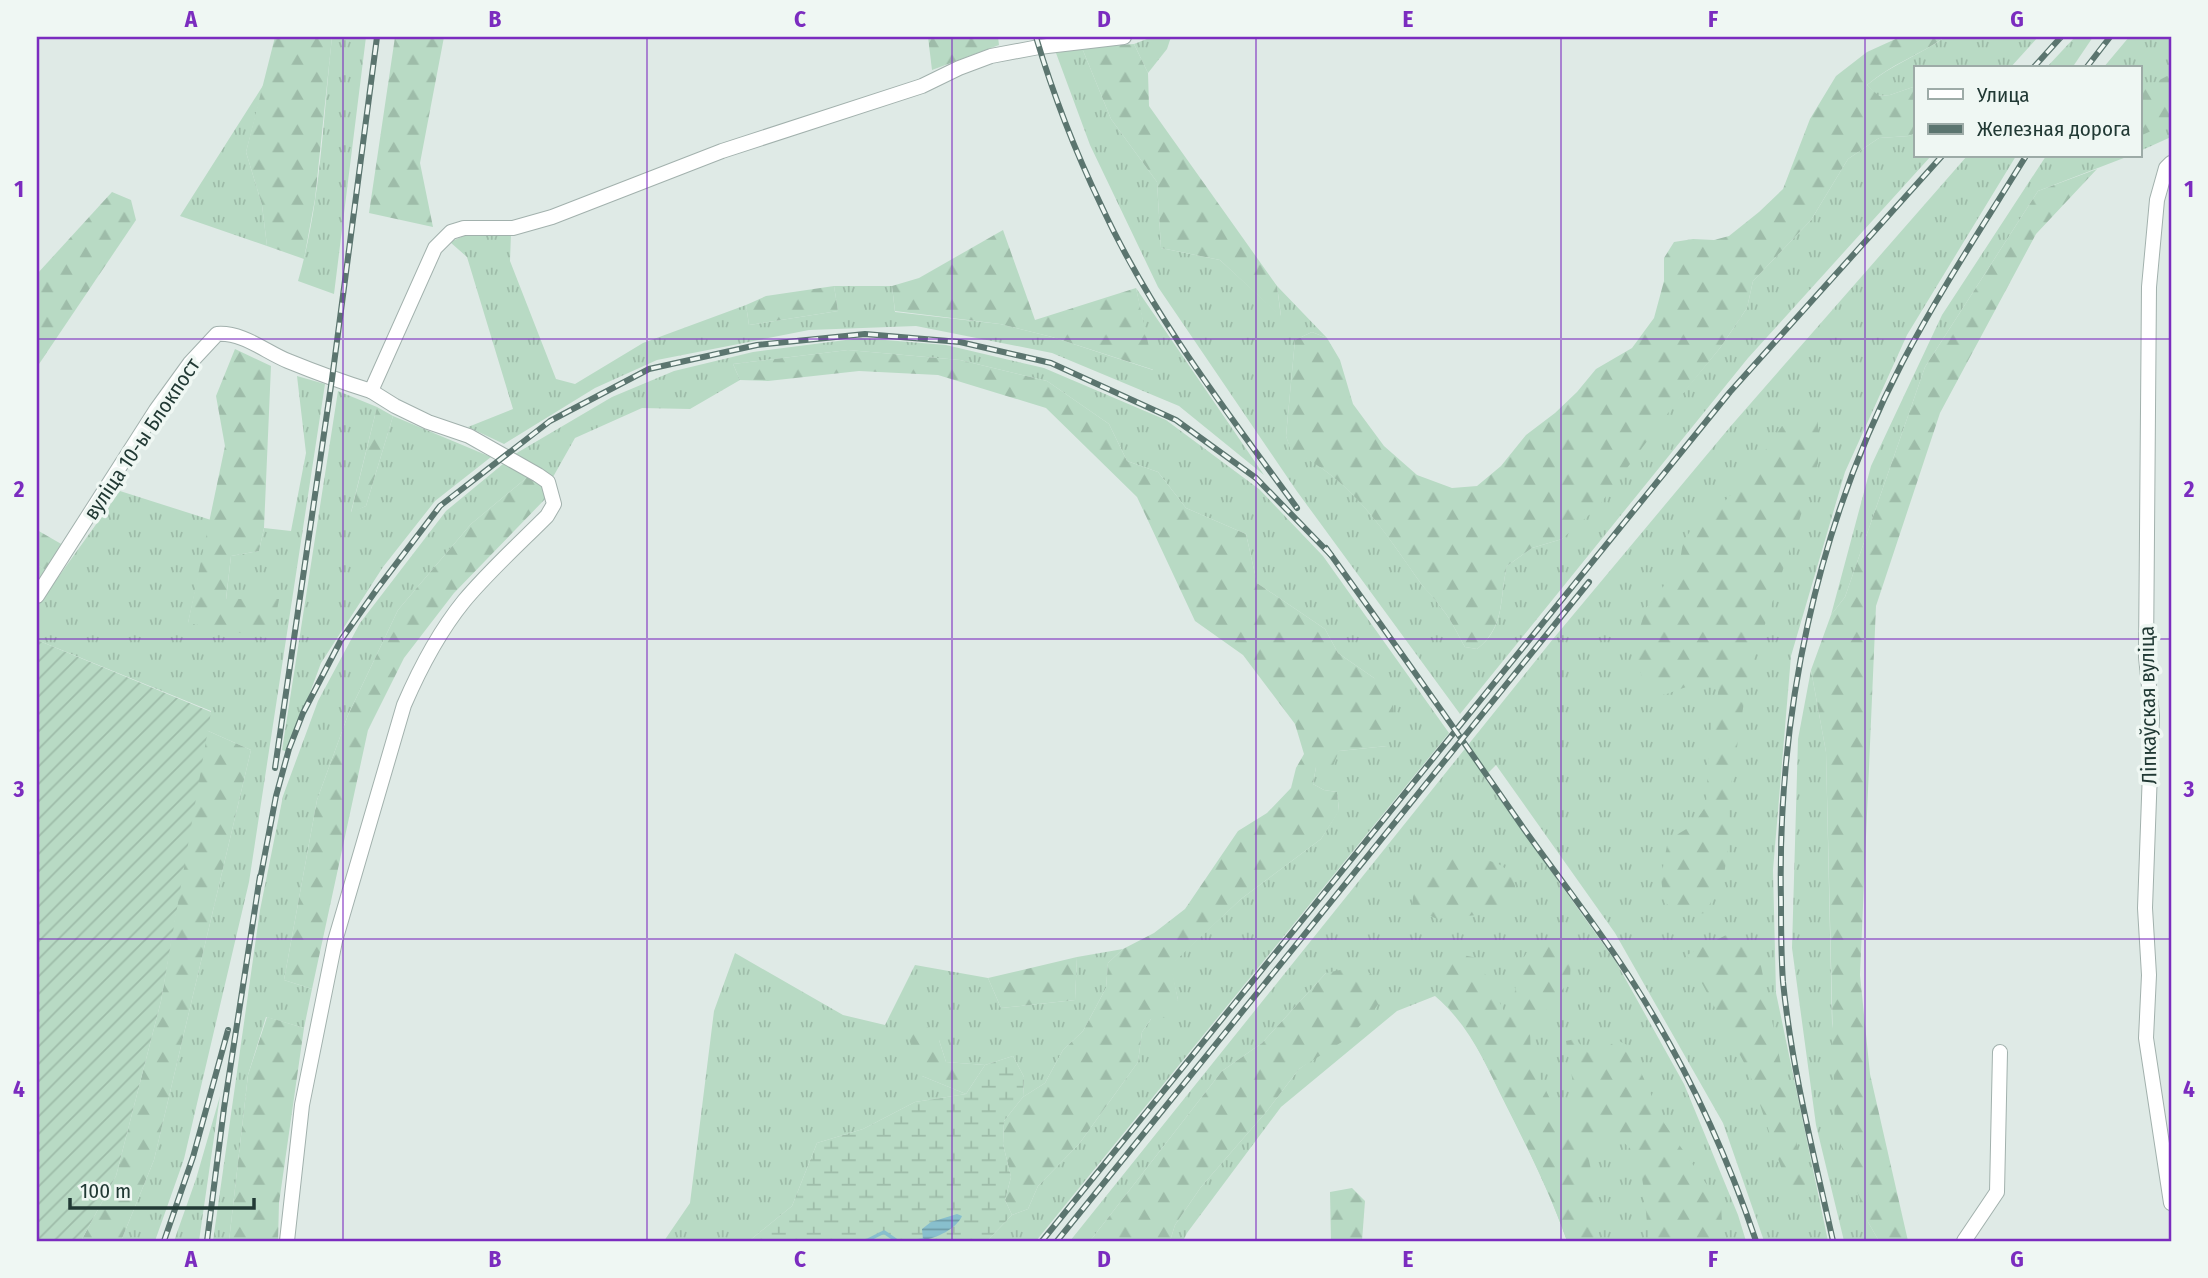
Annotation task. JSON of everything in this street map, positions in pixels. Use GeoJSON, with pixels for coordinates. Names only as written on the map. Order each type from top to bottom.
{"type":"FeatureCollection","features":[{"type":"Feature","properties":{"kind":"street"},"geometry":{"type":"LineString","coordinates":[[287,1241],[302,1105],[334,941],[404,705],[436,640],[464,601],[547,516],[554,504],[548,482],[538,475],[469,436],[417,417],[371,391],[435,248],[451,232],[464,228],[513,228],[552,217],[722,151],[922,86],[991,56],[1039,47],[1124,37]]}},
{"type":"Feature","properties":{"kind":"street","name":"Ліпкаўская вуліца"},"geometry":{"type":"LineString","coordinates":[[2171,163],[2166,168],[2157,200],[2151,246],[2146,657],[2152,716],[2145,908],[2149,975],[2146,1038],[2171,1203]]}},
{"type":"Feature","properties":{"kind":"street","name":"вуліца 10-ы Блокпост"},"geometry":{"type":"LineString","coordinates":[[37,596],[156,410],[190,363],[217,334],[229,333],[245,338],[264,351],[371,391]]}},
{"type":"Feature","properties":{"kind":"street"},"geometry":{"type":"LineString","coordinates":[[1964,1241],[1997,1192],[2000,1052]]}},
{"type":"Feature","properties":{"kind":"green space"},"geometry":{"type":"Polygon","coordinates":[[[275,37],[332,37],[315,199],[304,259],[267,246],[262,205],[246,152],[275,37]]]}},
{"type":"Feature","properties":{"kind":"green space"},"geometry":{"type":"Polygon","coordinates":[[[332,37],[366,37],[334,294],[298,281],[312,221],[332,37]]]}},
{"type":"Feature","properties":{"kind":"green space"},"geometry":{"type":"Polygon","coordinates":[[[395,37],[444,37],[420,163],[433,227],[369,213],[395,37]]]}},
{"type":"Feature","properties":{"kind":"green space"},"geometry":{"type":"Polygon","coordinates":[[[928,37],[998,37],[999,45],[932,70],[928,37]]]}},
{"type":"Feature","properties":{"kind":"green space"},"geometry":{"type":"Polygon","coordinates":[[[1152,37],[1171,37],[1167,49],[1148,73],[1134,44],[1152,37]]]}},
{"type":"Feature","properties":{"kind":"green space"},"geometry":{"type":"Polygon","coordinates":[[[1900,37],[1945,37],[1867,85],[1879,96],[1914,87],[1914,134],[1879,138],[1848,159],[1811,220],[1753,281],[1747,308],[1720,348],[1598,507],[1562,539],[1532,548],[1507,566],[1500,611],[1493,631],[1477,649],[1465,647],[1446,614],[1366,509],[1332,476],[1291,451],[1286,436],[1295,340],[1312,332],[1327,338],[1340,360],[1353,404],[1384,446],[1417,475],[1452,488],[1477,486],[1501,466],[1526,435],[1577,392],[1596,369],[1632,348],[1654,318],[1664,281],[1664,258],[1674,242],[1714,240],[1729,236],[1783,189],[1810,119],[1836,76],[1867,52],[1900,37]]]}},
{"type":"Feature","properties":{"kind":"green space"},"geometry":{"type":"Polygon","coordinates":[[[1945,37],[2038,37],[2012,66],[1914,66],[1914,87],[1890,95],[1878,96],[1867,85],[1945,37]]]}},
{"type":"Feature","properties":{"kind":"green space"},"geometry":{"type":"Polygon","coordinates":[[[2075,37],[2093,37],[2073,66],[2048,66],[2075,37]]]}},
{"type":"Feature","properties":{"kind":"green space"},"geometry":{"type":"Polygon","coordinates":[[[2129,37],[2171,37],[2171,137],[2142,150],[2142,66],[2105,66],[2129,37]]]}},
{"type":"Feature","properties":{"kind":"green space"},"geometry":{"type":"Polygon","coordinates":[[[1134,44],[1148,73],[1149,106],[1277,286],[1281,317],[1220,260],[1161,248],[1157,182],[1111,119],[1082,48],[1134,44]]]}},
{"type":"Feature","properties":{"kind":"green space"},"geometry":{"type":"Polygon","coordinates":[[[1082,48],[1111,119],[1157,182],[1161,248],[1220,260],[1281,316],[1277,286],[1327,338],[1312,332],[1295,340],[1286,436],[1291,450],[1332,476],[1365,508],[1436,600],[1465,647],[1477,649],[1493,631],[1497,622],[1507,566],[1532,548],[1562,539],[1720,348],[1747,308],[1753,281],[1811,220],[1848,159],[1879,138],[1914,134],[1914,158],[1929,158],[1748,358],[1460,714],[1296,490],[1158,287],[1090,145],[1056,53],[1082,48]]]}},
{"type":"Feature","properties":{"kind":"green space"},"geometry":{"type":"Polygon","coordinates":[[[2171,74],[2171,122],[2142,135],[2142,89],[2171,74]]]}},
{"type":"Feature","properties":{"kind":"green space"},"geometry":{"type":"Polygon","coordinates":[[[264,84],[246,152],[262,205],[267,246],[180,216],[264,84]]]}},
{"type":"Feature","properties":{"kind":"green space"},"geometry":{"type":"Polygon","coordinates":[[[1965,158],[2015,158],[1907,335],[1845,472],[1791,656],[1773,870],[1776,993],[1828,1241],[1764,1241],[1723,1123],[1615,933],[1496,765],[1484,777],[1616,962],[1684,1084],[1738,1215],[1746,1241],[1567,1241],[1538,1171],[1483,1059],[1458,1020],[1435,996],[1397,1011],[1281,1107],[1183,1241],[1170,1241],[1175,1225],[1201,1187],[1267,1111],[1299,1069],[1320,1054],[1326,973],[1262,1043],[1222,1071],[1090,1241],[1070,1241],[1553,639],[1730,427],[1965,158]]]}},
{"type":"Feature","properties":{"kind":"green space"},"geometry":{"type":"Polygon","coordinates":[[[2045,158],[2124,158],[2038,191],[1925,367],[1845,597],[1831,615],[1871,466],[1942,315],[2045,158]]]}},
{"type":"Feature","properties":{"kind":"green space"},"geometry":{"type":"Polygon","coordinates":[[[2097,169],[2036,234],[1940,413],[1876,606],[1860,975],[1870,1074],[1908,1241],[1879,1241],[1868,1222],[1835,1129],[1826,752],[1811,670],[1831,615],[1845,597],[1925,367],[2038,191],[2097,169]]]}},
{"type":"Feature","properties":{"kind":"green space"},"geometry":{"type":"Polygon","coordinates":[[[112,192],[131,200],[136,220],[37,367],[37,274],[112,192]]]}},
{"type":"Feature","properties":{"kind":"green space"},"geometry":{"type":"Polygon","coordinates":[[[1003,230],[1035,320],[1136,288],[1154,370],[1052,337],[1000,324],[895,311],[892,286],[919,278],[1003,230]]]}},
{"type":"Feature","properties":{"kind":"green space"},"geometry":{"type":"Polygon","coordinates":[[[475,231],[511,233],[510,261],[556,379],[575,384],[643,343],[746,305],[749,325],[838,311],[834,286],[892,286],[895,312],[1000,324],[1052,337],[1153,370],[1136,288],[1264,475],[1179,406],[1052,353],[916,326],[809,330],[657,360],[595,388],[504,444],[468,427],[513,409],[467,257],[450,242],[475,231]]]}},
{"type":"Feature","properties":{"kind":"green space"},"geometry":{"type":"Polygon","coordinates":[[[834,286],[838,311],[749,325],[746,305],[766,296],[834,286]]]}},
{"type":"Feature","properties":{"kind":"green space"},"geometry":{"type":"Polygon","coordinates":[[[861,338],[946,345],[1044,368],[1166,420],[1259,489],[1323,556],[1449,733],[1036,1241],[987,1241],[1012,1215],[1028,1209],[1038,1186],[1079,1144],[1138,1062],[1142,1032],[1151,1019],[1178,1000],[1170,965],[1241,899],[1321,839],[1339,810],[1337,792],[1324,790],[1313,784],[1316,767],[1339,751],[1387,746],[1374,678],[1338,653],[1325,629],[1257,583],[1246,534],[1186,508],[1158,472],[1127,461],[1109,424],[1047,381],[960,360],[848,350],[733,364],[740,380],[690,409],[642,408],[575,438],[553,477],[515,454],[612,397],[674,371],[753,352],[861,338]]]}},
{"type":"Feature","properties":{"kind":"green space"},"geometry":{"type":"Polygon","coordinates":[[[235,349],[271,366],[264,528],[259,551],[231,556],[226,599],[279,599],[272,639],[188,623],[225,446],[216,396],[235,349]]]}},
{"type":"Feature","properties":{"kind":"green space"},"geometry":{"type":"Polygon","coordinates":[[[848,350],[960,360],[1047,381],[1109,424],[1127,461],[1158,472],[1186,508],[1246,534],[1257,583],[1325,629],[1338,653],[1374,678],[1393,705],[1396,731],[1387,746],[1339,751],[1333,766],[1316,767],[1313,784],[1324,790],[1337,792],[1339,811],[1321,839],[1241,899],[1171,965],[1178,1000],[1171,1017],[1151,1019],[1142,1032],[1138,1062],[1079,1144],[1038,1186],[1028,1209],[1012,1215],[1005,1200],[1011,1177],[1003,1144],[1004,1121],[1023,1097],[1045,1083],[1063,1050],[1083,1031],[1106,988],[1108,963],[1123,949],[1154,933],[1185,909],[1238,831],[1267,813],[1291,788],[1296,768],[1304,754],[1295,724],[1243,655],[1195,621],[1137,497],[1046,408],[938,375],[859,371],[768,381],[740,380],[733,364],[848,350]]]}},
{"type":"Feature","properties":{"kind":"green space"},"geometry":{"type":"Polygon","coordinates":[[[297,376],[325,384],[249,882],[184,1159],[155,1241],[121,1241],[154,1160],[251,750],[206,730],[211,711],[37,640],[37,565],[59,576],[120,491],[211,520],[188,623],[226,600],[231,556],[259,551],[264,528],[291,531],[306,453],[297,376]]]}},
{"type":"Feature","properties":{"kind":"green space"},"geometry":{"type":"Polygon","coordinates":[[[338,391],[377,407],[351,512],[366,506],[393,416],[491,457],[435,501],[383,567],[321,663],[288,752],[282,750],[338,391]]]}},
{"type":"Feature","properties":{"kind":"green space"},"geometry":{"type":"Polygon","coordinates":[[[377,407],[393,416],[366,506],[351,513],[377,407]]]}},
{"type":"Feature","properties":{"kind":"green space"},"geometry":{"type":"Polygon","coordinates":[[[1808,415],[1818,419],[1818,463],[1748,676],[1729,799],[1729,844],[1723,880],[1705,913],[1683,916],[1664,902],[1661,878],[1668,840],[1693,825],[1706,806],[1709,747],[1719,687],[1708,679],[1664,695],[1642,678],[1634,647],[1646,608],[1679,567],[1683,542],[1703,512],[1725,501],[1747,477],[1782,426],[1808,415]]]}},
{"type":"Feature","properties":{"kind":"green space"},"geometry":{"type":"Polygon","coordinates":[[[503,464],[530,475],[471,524],[398,610],[348,715],[317,800],[284,980],[312,989],[304,1028],[266,1017],[248,1075],[229,1241],[213,1241],[260,910],[283,796],[318,701],[360,623],[446,511],[503,464]]]}},
{"type":"Feature","properties":{"kind":"green space"},"geometry":{"type":"Polygon","coordinates":[[[530,475],[542,482],[548,496],[454,593],[404,658],[368,730],[312,989],[284,980],[317,800],[348,715],[398,610],[471,524],[530,475]]]}},
{"type":"Feature","properties":{"kind":"green space"},"geometry":{"type":"Polygon","coordinates":[[[37,530],[63,545],[46,570],[37,565],[37,530]]]}},
{"type":"Feature","properties":{"kind":"green space"},"geometry":{"type":"Polygon","coordinates":[[[37,640],[211,712],[161,1001],[116,1176],[81,1241],[37,1241],[37,640]]]}},
{"type":"Feature","properties":{"kind":"green space"},"geometry":{"type":"Polygon","coordinates":[[[1811,670],[1826,752],[1832,1023],[1868,1222],[1879,1241],[1844,1241],[1816,1125],[1792,948],[1798,739],[1811,670]]]}},
{"type":"Feature","properties":{"kind":"green space"},"geometry":{"type":"Polygon","coordinates":[[[206,730],[251,750],[154,1160],[121,1241],[81,1241],[116,1176],[161,1001],[206,730]]]}},
{"type":"Feature","properties":{"kind":"green space"},"geometry":{"type":"Polygon","coordinates":[[[1473,856],[1505,868],[1513,879],[1518,899],[1496,913],[1437,919],[1412,907],[1415,879],[1440,861],[1473,856]]]}},
{"type":"Feature","properties":{"kind":"green space"},"geometry":{"type":"Polygon","coordinates":[[[1736,930],[1761,966],[1807,1193],[1792,1200],[1749,1072],[1687,955],[1736,930]]]}},
{"type":"Feature","properties":{"kind":"green space"},"geometry":{"type":"Polygon","coordinates":[[[1560,938],[1571,954],[1570,980],[1530,1031],[1531,1059],[1559,1118],[1575,1118],[1576,1102],[1566,1041],[1575,1039],[1589,1053],[1602,1051],[1617,1040],[1629,1046],[1664,1123],[1721,1205],[1723,1241],[1650,1241],[1643,1185],[1634,1154],[1619,1138],[1598,1137],[1588,1156],[1598,1202],[1599,1241],[1567,1241],[1538,1169],[1485,1063],[1465,1028],[1448,1007],[1442,966],[1463,955],[1477,958],[1504,1011],[1513,1007],[1518,966],[1534,942],[1560,938]]]}},
{"type":"Feature","properties":{"kind":"green space"},"geometry":{"type":"Polygon","coordinates":[[[1123,949],[1108,963],[1106,988],[1083,1031],[1063,1050],[1045,1083],[1023,1097],[1024,1077],[1013,1056],[985,1065],[946,1062],[939,1040],[922,1076],[966,1094],[915,1102],[863,1129],[817,1143],[792,1206],[749,1241],[664,1241],[690,1203],[714,1011],[735,953],[843,1015],[885,1025],[915,965],[988,978],[1001,1008],[1075,1000],[1077,957],[1123,949]]]}},
{"type":"Feature","properties":{"kind":"green space"},"geometry":{"type":"Polygon","coordinates":[[[1077,957],[1075,1000],[1001,1008],[988,978],[1077,957]]]}},
{"type":"Feature","properties":{"kind":"green space"},"geometry":{"type":"Polygon","coordinates":[[[1359,966],[1375,977],[1384,996],[1348,1038],[1299,1069],[1267,1111],[1201,1187],[1175,1225],[1170,1241],[1090,1241],[1222,1071],[1262,1043],[1326,973],[1359,966]]]}},
{"type":"Feature","properties":{"kind":"green space"},"geometry":{"type":"Polygon","coordinates":[[[267,1017],[304,1028],[279,1203],[278,1241],[229,1241],[248,1075],[267,1017]]]}},
{"type":"Feature","properties":{"kind":"green space"},"geometry":{"type":"Polygon","coordinates":[[[921,1020],[939,1040],[946,1062],[985,1065],[966,1094],[922,1076],[908,1036],[921,1020]]]}},
{"type":"Feature","properties":{"kind":"green space"},"geometry":{"type":"Polygon","coordinates":[[[1013,1056],[1024,1077],[1023,1097],[1004,1121],[1003,1144],[1011,1177],[1005,1200],[1012,1215],[987,1241],[749,1241],[792,1206],[817,1143],[863,1129],[915,1102],[966,1094],[985,1065],[1013,1056]]]}},
{"type":"Feature","properties":{"kind":"green space"},"geometry":{"type":"Polygon","coordinates":[[[220,1096],[199,1241],[174,1241],[196,1179],[220,1096]]]}},
{"type":"Feature","properties":{"kind":"green space"},"geometry":{"type":"Polygon","coordinates":[[[1352,1188],[1365,1201],[1362,1241],[1331,1241],[1330,1192],[1352,1188]]]}},
{"type":"Feature","properties":{"kind":"water"},"geometry":{"type":"Polygon","coordinates":[[[957,1214],[962,1216],[951,1229],[923,1240],[922,1229],[931,1222],[957,1214]]]}},
{"type":"Feature","properties":{"kind":"waterway"},"geometry":{"type":"LineString","coordinates":[[866,1241],[884,1232],[897,1241]]}},
{"type":"Feature","properties":{"kind":"waterway"},"geometry":{"type":"LineString","coordinates":[[916,1241],[923,1240]]}},
{"type":"Feature","properties":{"kind":"railway"},"geometry":{"type":"LineString","coordinates":[[275,768],[332,379],[377,37]]}},
{"type":"Feature","properties":{"kind":"railway"},"geometry":{"type":"LineString","coordinates":[[1036,37],[1057,101],[1091,185],[1143,285],[1191,361],[1297,508]]}},
{"type":"Feature","properties":{"kind":"railway"},"geometry":{"type":"LineString","coordinates":[[2035,66],[2061,37]]}},
{"type":"Feature","properties":{"kind":"railway"},"geometry":{"type":"LineString","coordinates":[[2088,66],[2110,37]]}},
{"type":"Feature","properties":{"kind":"railway"},"geometry":{"type":"LineString","coordinates":[[1042,1241],[1730,392],[1940,158]]}},
{"type":"Feature","properties":{"kind":"railway"},"geometry":{"type":"LineString","coordinates":[[1833,1241],[1798,1080],[1783,982],[1782,832],[1786,762],[1795,693],[1808,624],[1825,557],[1846,491],[1872,426],[1931,310],[2025,158]]}},
{"type":"Feature","properties":{"kind":"railway"},"geometry":{"type":"LineString","coordinates":[[259,885],[276,796],[289,749],[303,713],[341,640],[377,589],[440,506],[550,421],[649,369],[757,345],[865,334],[960,342],[1051,363],[1176,420],[1256,478],[1331,555]]}},
{"type":"Feature","properties":{"kind":"railway"},"geometry":{"type":"LineString","coordinates":[[1326,548],[1594,925],[1653,1014],[1703,1109],[1756,1241]]}},
{"type":"Feature","properties":{"kind":"railway"},"geometry":{"type":"LineString","coordinates":[[1057,1241],[1589,582]]}},
{"type":"Feature","properties":{"kind":"railway"},"geometry":{"type":"LineString","coordinates":[[207,1241],[224,1108],[260,876]]}},
{"type":"Feature","properties":{"kind":"railway"},"geometry":{"type":"LineString","coordinates":[[164,1241],[193,1157],[228,1030]]}}]}
